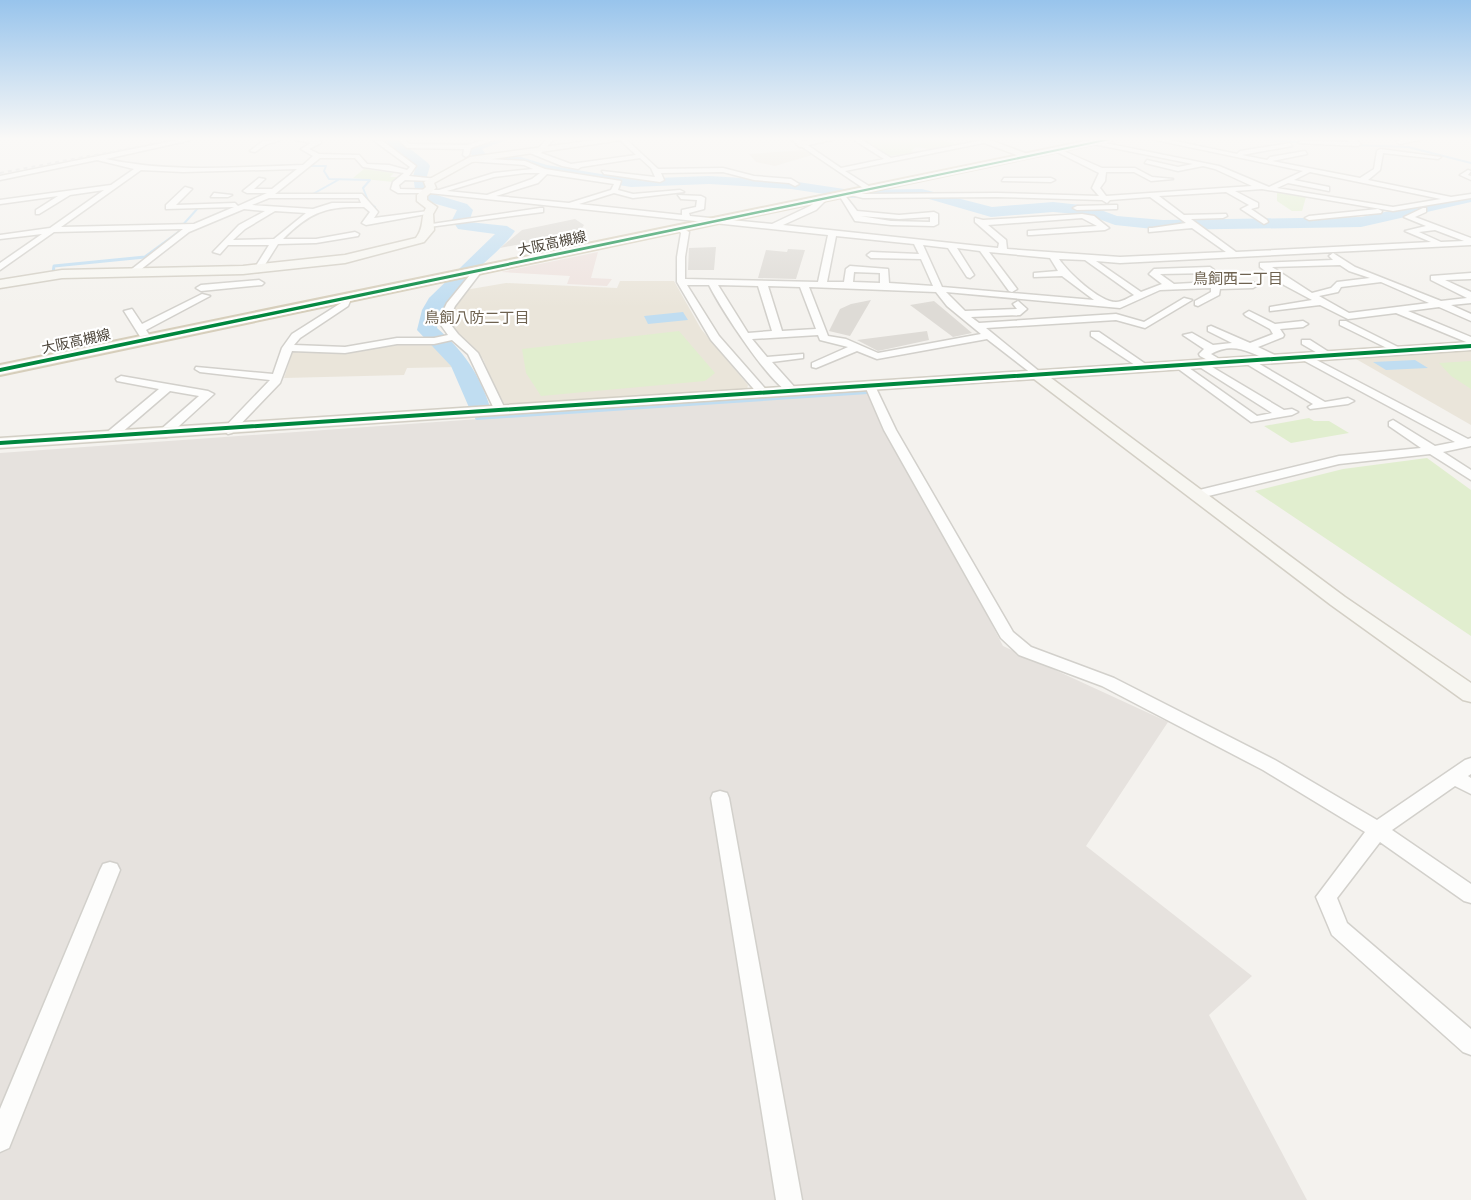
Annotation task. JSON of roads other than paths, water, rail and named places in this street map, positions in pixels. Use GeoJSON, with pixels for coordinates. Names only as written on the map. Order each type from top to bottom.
{"type":"FeatureCollection","features":[{"type":"Feature","properties":{"kind":"main road","name":"大阪高槻線"},"geometry":{"type":"LineString","coordinates":[[0,370],[144,334],[346,299],[474,272],[685,220],[715,222],[842,196]]}},
{"type":"Feature","properties":{"kind":"street"},"geometry":{"type":"LineString","coordinates":[[0,202],[35,196]]}},
{"type":"Feature","properties":{"kind":"street"},"geometry":{"type":"LineString","coordinates":[[39,212],[64,196]]}},
{"type":"Feature","properties":{"kind":"street"},"geometry":{"type":"LineString","coordinates":[[0,267],[100,196]]}},
{"type":"Feature","properties":{"kind":"street"},"geometry":{"type":"LineString","coordinates":[[181,196],[169,207],[246,206],[318,212]]}},
{"type":"Feature","properties":{"kind":"street"},"geometry":{"type":"LineString","coordinates":[[207,206],[220,196]]}},
{"type":"Feature","properties":{"kind":"street"},"geometry":{"type":"LineString","coordinates":[[132,272],[186,230],[268,196],[362,196],[366,205],[374,212],[366,222],[428,213]]}},
{"type":"Feature","properties":{"kind":"street"},"geometry":{"type":"LineString","coordinates":[[0,284],[62,274],[243,270],[345,259],[420,240],[429,225],[428,213],[432,207],[422,201],[423,196]]}},
{"type":"Feature","properties":{"kind":"street"},"geometry":{"type":"LineString","coordinates":[[475,196],[685,220],[700,209],[701,198],[688,196]]}},
{"type":"Feature","properties":{"kind":"street"},"geometry":{"type":"LineString","coordinates":[[429,225],[567,206],[598,196]]}},
{"type":"Feature","properties":{"kind":"street"},"geometry":{"type":"LineString","coordinates":[[601,209],[633,196]]}},
{"type":"Feature","properties":{"kind":"street"},"geometry":{"type":"LineString","coordinates":[[681,196],[685,232],[681,257],[681,282],[715,338],[763,393]]}},
{"type":"Feature","properties":{"kind":"street"},"geometry":{"type":"LineString","coordinates":[[847,196],[854,213],[858,219],[891,223],[934,224],[934,214],[899,218],[854,213]]}},
{"type":"Feature","properties":{"kind":"street"},"geometry":{"type":"LineString","coordinates":[[863,196],[928,196]]}},
{"type":"Feature","properties":{"kind":"street"},"geometry":{"type":"LineString","coordinates":[[1019,196],[1050,206]]}},
{"type":"Feature","properties":{"kind":"street"},"geometry":{"type":"LineString","coordinates":[[1040,196],[1105,198],[1136,196]]}},
{"type":"Feature","properties":{"kind":"street"},"geometry":{"type":"LineString","coordinates":[[1153,196],[1234,254]]}},
{"type":"Feature","properties":{"kind":"street"},"geometry":{"type":"LineString","coordinates":[[1239,196],[1255,205],[1242,207],[1264,222]]}},
{"type":"Feature","properties":{"kind":"street"},"geometry":{"type":"LineString","coordinates":[[1311,196],[1392,209]]}},
{"type":"Feature","properties":{"kind":"street"},"geometry":{"type":"LineString","coordinates":[[1443,196],[1465,200]]}},
{"type":"Feature","properties":{"kind":"street"},"geometry":{"type":"LineString","coordinates":[[1060,197],[1069,207],[1088,209],[1114,207],[1105,198]]}},
{"type":"Feature","properties":{"kind":"street"},"geometry":{"type":"LineString","coordinates":[[176,201],[187,200]]}},
{"type":"Feature","properties":{"kind":"street"},"geometry":{"type":"LineString","coordinates":[[771,227],[813,208],[822,200]]}},
{"type":"Feature","properties":{"kind":"street"},"geometry":{"type":"LineString","coordinates":[[1309,218],[1465,200]]}},
{"type":"Feature","properties":{"kind":"street"},"geometry":{"type":"LineString","coordinates":[[258,269],[264,255],[288,229],[328,206],[366,205]]}},
{"type":"Feature","properties":{"kind":"street"},"geometry":{"type":"LineString","coordinates":[[48,206],[60,206]]}},
{"type":"Feature","properties":{"kind":"street"},"geometry":{"type":"LineString","coordinates":[[217,252],[242,227],[274,209]]}},
{"type":"Feature","properties":{"kind":"street"},"geometry":{"type":"LineString","coordinates":[[1423,210],[1408,218],[1471,242]]}},
{"type":"Feature","properties":{"kind":"street"},"geometry":{"type":"LineString","coordinates":[[974,216],[1003,242],[1004,247],[999,251]]}},
{"type":"Feature","properties":{"kind":"street"},"geometry":{"type":"LineString","coordinates":[[981,223],[1082,216],[1091,218],[1105,228],[1031,233]]}},
{"type":"Feature","properties":{"kind":"street"},"geometry":{"type":"LineString","coordinates":[[1183,217],[1223,216]]}},
{"type":"Feature","properties":{"kind":"street"},"geometry":{"type":"LineString","coordinates":[[715,222],[1089,260],[1471,242]]}},
{"type":"Feature","properties":{"kind":"street"},"geometry":{"type":"LineString","coordinates":[[880,239],[891,223]]}},
{"type":"Feature","properties":{"kind":"street"},"geometry":{"type":"LineString","coordinates":[[1152,230],[1194,225]]}},
{"type":"Feature","properties":{"kind":"street"},"geometry":{"type":"LineString","coordinates":[[0,237],[50,232],[195,226]]}},
{"type":"Feature","properties":{"kind":"street"},"geometry":{"type":"LineString","coordinates":[[1435,228],[1409,231],[1443,244]]}},
{"type":"Feature","properties":{"kind":"street"},"geometry":{"type":"LineString","coordinates":[[1044,233],[1052,239]]}},
{"type":"Feature","properties":{"kind":"street"},"geometry":{"type":"LineString","coordinates":[[226,243],[316,241],[355,234]]}},
{"type":"Feature","properties":{"kind":"street"},"geometry":{"type":"LineString","coordinates":[[822,285],[832,234]]}},
{"type":"Feature","properties":{"kind":"street"},"geometry":{"type":"LineString","coordinates":[[918,243],[938,287],[950,304],[987,336],[1338,601],[1471,694]]}},
{"type":"Feature","properties":{"kind":"street"},"geometry":{"type":"LineString","coordinates":[[938,287],[973,278],[951,246]]}},
{"type":"Feature","properties":{"kind":"street"},"geometry":{"type":"LineString","coordinates":[[1059,246],[1075,258]]}},
{"type":"Feature","properties":{"kind":"street"},"geometry":{"type":"LineString","coordinates":[[983,249],[1012,289]]}},
{"type":"Feature","properties":{"kind":"street"},"geometry":{"type":"LineString","coordinates":[[1322,250],[1367,274],[1471,318]]}},
{"type":"Feature","properties":{"kind":"street"},"geometry":{"type":"LineString","coordinates":[[871,255],[924,257]]}},
{"type":"Feature","properties":{"kind":"street"},"geometry":{"type":"LineString","coordinates":[[1053,256],[1064,273],[1105,304]]}},
{"type":"Feature","properties":{"kind":"street"},"geometry":{"type":"LineString","coordinates":[[1154,289],[1201,304],[1216,293],[1210,270],[1198,256]]}},
{"type":"Feature","properties":{"kind":"street"},"geometry":{"type":"LineString","coordinates":[[1089,260],[1140,295]]}},
{"type":"Feature","properties":{"kind":"street"},"geometry":{"type":"LineString","coordinates":[[1341,262],[1263,265],[1309,296],[1348,316],[1471,298]]}},
{"type":"Feature","properties":{"kind":"street"},"geometry":{"type":"LineString","coordinates":[[848,285],[850,269],[885,271],[884,286]]}},
{"type":"Feature","properties":{"kind":"street"},"geometry":{"type":"LineString","coordinates":[[236,285],[243,270]]}},
{"type":"Feature","properties":{"kind":"street"},"geometry":{"type":"LineString","coordinates":[[1171,286],[1153,274],[1154,272],[1210,270]]}},
{"type":"Feature","properties":{"kind":"street"},"geometry":{"type":"LineString","coordinates":[[474,272],[474,278],[447,308],[443,321],[454,336],[473,353],[500,411]]}},
{"type":"Feature","properties":{"kind":"street"},"geometry":{"type":"LineString","coordinates":[[1037,274],[1064,273]]}},
{"type":"Feature","properties":{"kind":"street"},"geometry":{"type":"LineString","coordinates":[[1334,278],[1367,274]]}},
{"type":"Feature","properties":{"kind":"street"},"geometry":{"type":"LineString","coordinates":[[1471,276],[1434,278],[1471,298]]}},
{"type":"Feature","properties":{"kind":"street"},"geometry":{"type":"LineString","coordinates":[[1309,296],[1335,290],[1337,285],[1383,280]]}},
{"type":"Feature","properties":{"kind":"street"},"geometry":{"type":"LineString","coordinates":[[681,282],[938,287],[1120,305],[1154,289],[1171,286],[1252,285]]}},
{"type":"Feature","properties":{"kind":"street"},"geometry":{"type":"LineString","coordinates":[[712,282],[726,311],[764,360],[792,391]]}},
{"type":"Feature","properties":{"kind":"street"},"geometry":{"type":"LineString","coordinates":[[129,311],[144,334],[203,292],[258,283]]}},
{"type":"Feature","properties":{"kind":"street"},"geometry":{"type":"LineString","coordinates":[[762,283],[778,334]]}},
{"type":"Feature","properties":{"kind":"street"},"geometry":{"type":"LineString","coordinates":[[802,284],[824,338],[842,341],[877,356],[987,336]]}},
{"type":"Feature","properties":{"kind":"street"},"geometry":{"type":"LineString","coordinates":[[228,430],[277,378],[287,348],[296,336],[345,304],[346,299]]}},
{"type":"Feature","properties":{"kind":"street"},"geometry":{"type":"LineString","coordinates":[[1059,300],[1077,318]]}},
{"type":"Feature","properties":{"kind":"street"},"geometry":{"type":"LineString","coordinates":[[975,326],[1116,317],[1145,325],[1186,300]]}},
{"type":"Feature","properties":{"kind":"street"},"geometry":{"type":"LineString","coordinates":[[1273,309],[1320,302]]}},
{"type":"Feature","properties":{"kind":"street"},"geometry":{"type":"LineString","coordinates":[[962,314],[1020,312],[1022,309],[1018,304]]}},
{"type":"Feature","properties":{"kind":"street"},"geometry":{"type":"LineString","coordinates":[[1395,309],[1471,340]]}},
{"type":"Feature","properties":{"kind":"street"},"geometry":{"type":"LineString","coordinates":[[0,443],[228,430],[1221,363],[1279,335],[1273,327],[1249,314]]}},
{"type":"Feature","properties":{"kind":"street"},"geometry":{"type":"LineString","coordinates":[[1343,323],[1401,351]]}},
{"type":"Feature","properties":{"kind":"street"},"geometry":{"type":"LineString","coordinates":[[1273,327],[1303,324]]}},
{"type":"Feature","properties":{"kind":"street"},"geometry":{"type":"LineString","coordinates":[[1211,328],[1248,351],[1319,406],[1348,401]]}},
{"type":"Feature","properties":{"kind":"street"},"geometry":{"type":"LineString","coordinates":[[745,336],[822,332]]}},
{"type":"Feature","properties":{"kind":"street"},"geometry":{"type":"LineString","coordinates":[[1095,334],[1105,344],[1145,367]]}},
{"type":"Feature","properties":{"kind":"street"},"geometry":{"type":"LineString","coordinates":[[1188,335],[1210,348],[1248,351],[1275,359],[1305,350],[1330,356],[1471,346]]}},
{"type":"Feature","properties":{"kind":"street"},"geometry":{"type":"LineString","coordinates":[[287,348],[345,350],[397,340],[434,341],[454,336]]}},
{"type":"Feature","properties":{"kind":"street"},"geometry":{"type":"LineString","coordinates":[[816,365],[856,347]]}},
{"type":"Feature","properties":{"kind":"street"},"geometry":{"type":"LineString","coordinates":[[1210,348],[1204,354],[1221,363]]}},
{"type":"Feature","properties":{"kind":"street"},"geometry":{"type":"LineString","coordinates":[[1305,350],[1469,443]]}},
{"type":"Feature","properties":{"kind":"street"},"geometry":{"type":"LineString","coordinates":[[764,360],[799,356]]}},
{"type":"Feature","properties":{"kind":"street"},"geometry":{"type":"LineString","coordinates":[[1178,365],[1255,420],[1287,413],[1202,364]]}},
{"type":"Feature","properties":{"kind":"street"},"geometry":{"type":"LineString","coordinates":[[201,369],[277,378]]}},
{"type":"Feature","properties":{"kind":"street"},"geometry":{"type":"LineString","coordinates":[[121,379],[208,394],[163,434]]}},
{"type":"Feature","properties":{"kind":"street"},"geometry":{"type":"LineString","coordinates":[[870,386],[890,430],[1007,635],[1025,651],[1108,682],[1259,760],[1378,830],[1471,895]]}},
{"type":"Feature","properties":{"kind":"street"},"geometry":{"type":"LineString","coordinates":[[109,437],[168,387]]}},
{"type":"Feature","properties":{"kind":"street"},"geometry":{"type":"LineString","coordinates":[[1393,424],[1471,476]]}},
{"type":"Feature","properties":{"kind":"street"},"geometry":{"type":"LineString","coordinates":[[1196,495],[1339,460],[1434,450],[1469,443]]}},
{"type":"Feature","properties":{"kind":"street"},"geometry":{"type":"LineString","coordinates":[[1471,765],[1463,770],[1464,782],[1378,830],[1326,897],[1339,929],[1471,1044]]}},
{"type":"Feature","properties":{"kind":"street"},"geometry":{"type":"LineString","coordinates":[[720,798],[789,1200]]}},
{"type":"Feature","properties":{"kind":"street"},"geometry":{"type":"LineString","coordinates":[[0,1139],[110,870]]}},
{"type":"Feature","properties":{"kind":"water"},"geometry":{"type":"Polygon","coordinates":[[[683,312],[688,320],[648,324],[644,316],[683,312]]]}},
{"type":"Feature","properties":{"kind":"water"},"geometry":{"type":"Polygon","coordinates":[[[1415,360],[1428,368],[1386,370],[1373,362],[1415,360]]]}},
{"type":"Feature","properties":{"kind":"waterway"},"geometry":{"type":"LineString","coordinates":[[366,196],[369,203],[375,207]]}},
{"type":"Feature","properties":{"kind":"waterway"},"geometry":{"type":"LineString","coordinates":[[424,196],[462,207],[465,210],[460,220],[464,226],[507,231],[442,294],[428,319],[427,330],[460,364],[471,383],[479,407]]}},
{"type":"Feature","properties":{"kind":"waterway"},"geometry":{"type":"LineString","coordinates":[[936,196],[991,212],[1053,207],[1090,211],[1115,220],[1163,225],[1361,222],[1471,198]]}},
{"type":"Feature","properties":{"kind":"waterway"},"geometry":{"type":"LineString","coordinates":[[181,231],[180,228],[198,208],[230,207]]}},
{"type":"Feature","properties":{"kind":"waterway"},"geometry":{"type":"LineString","coordinates":[[48,273],[53,273],[54,266],[145,257],[181,231]]}},
{"type":"Feature","properties":{"kind":"waterway"},"geometry":{"type":"LineString","coordinates":[[479,407],[477,418],[868,392]]}},
{"type":"Feature","properties":{"kind":"district","name":"鳥飼西二丁目"},"geometry":{"type":"Point","coordinates":[1238,279]}},
{"type":"Feature","properties":{"kind":"district","name":"鳥飼八防二丁目"},"geometry":{"type":"Point","coordinates":[477,318]}}]}
